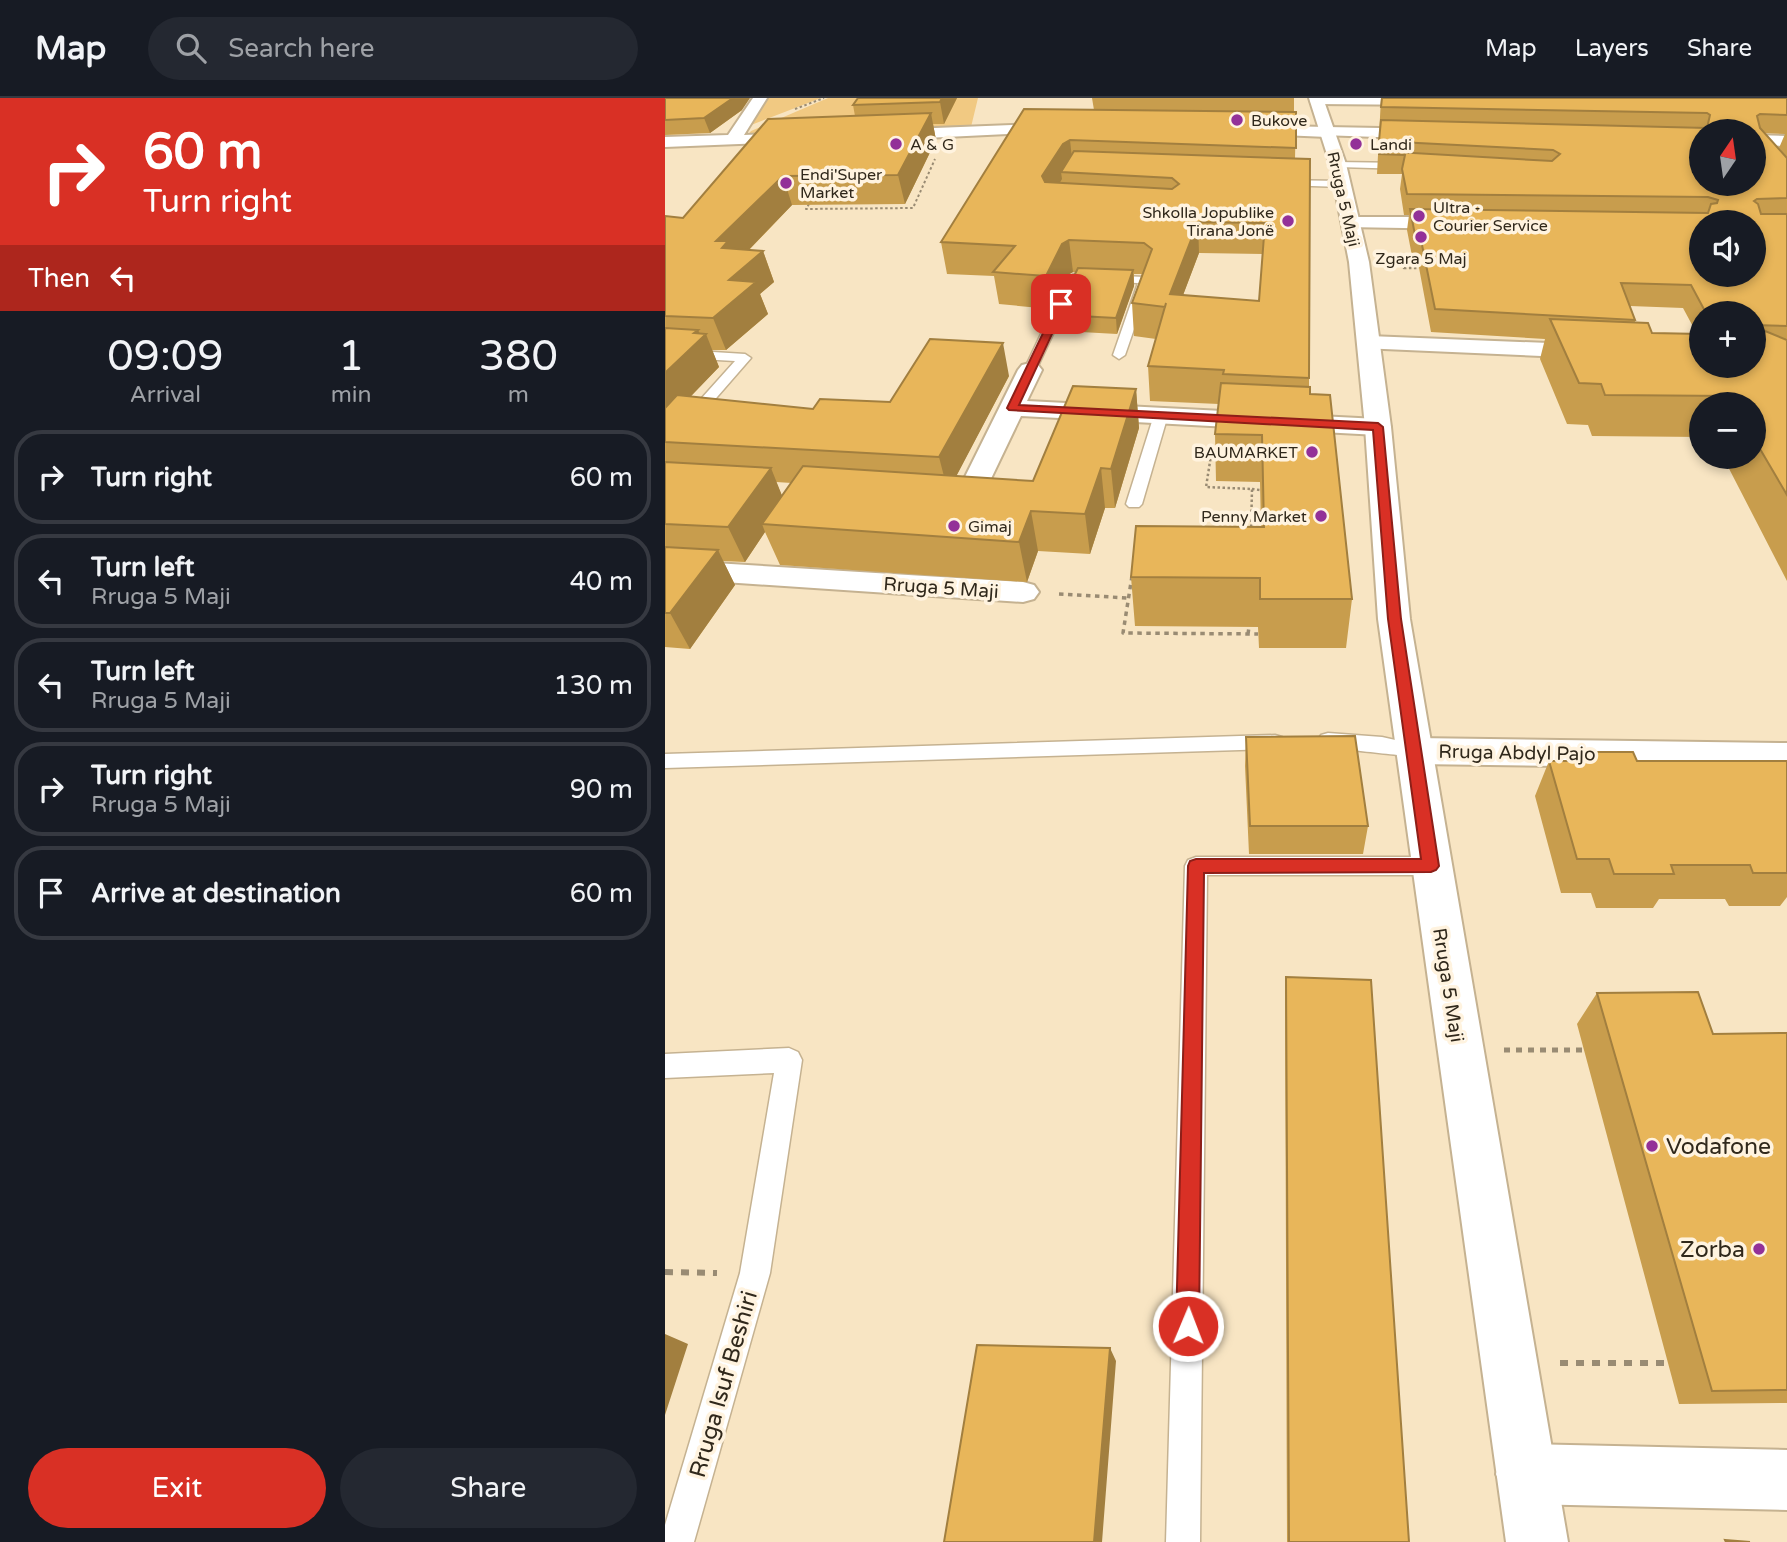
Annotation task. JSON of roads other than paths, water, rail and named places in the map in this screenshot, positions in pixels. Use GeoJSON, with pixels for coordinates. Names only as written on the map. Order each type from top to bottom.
{"type":"FeatureCollection","features":[{"type":"Feature","properties":{"kind":"street"},"geometry":{"type":"LineString","coordinates":[[733,140],[760,98]]}},
{"type":"Feature","properties":{"kind":"street"},"geometry":{"type":"LineString","coordinates":[[1328,135],[1448,101]]}},
{"type":"Feature","properties":{"kind":"street"},"geometry":{"type":"LineString","coordinates":[[863,135],[1081,128]]}},
{"type":"Feature","properties":{"kind":"street"},"geometry":{"type":"LineString","coordinates":[[1223,130],[1328,135],[1452,134]]}},
{"type":"Feature","properties":{"kind":"street","name":"Rruga 5 Maji"},"geometry":{"type":"LineString","coordinates":[[1328,135],[1352,223],[1378,427],[1394,619],[1537,1542]]}},
{"type":"Feature","properties":{"kind":"street"},"geometry":{"type":"LineString","coordinates":[[665,142],[821,137]]}},
{"type":"Feature","properties":{"kind":"street"},"geometry":{"type":"LineString","coordinates":[[1766,140],[1787,141]]}},
{"type":"Feature","properties":{"kind":"street"},"geometry":{"type":"LineString","coordinates":[[1766,149],[1778,161]]}},
{"type":"Feature","properties":{"kind":"street"},"geometry":{"type":"LineString","coordinates":[[1352,223],[1480,224]]}},
{"type":"Feature","properties":{"kind":"street"},"geometry":{"type":"LineString","coordinates":[[1369,343],[1689,356]]}},
{"type":"Feature","properties":{"kind":"street"},"geometry":{"type":"LineString","coordinates":[[916,501],[966,504],[1030,370]]}},
{"type":"Feature","properties":{"kind":"street"},"geometry":{"type":"LineString","coordinates":[[1012,408],[1378,427]]}},
{"type":"Feature","properties":{"kind":"street","name":"Rruga 5 Maji"},"geometry":{"type":"LineString","coordinates":[[665,569],[762,563],[1023,592]]}},
{"type":"Feature","properties":{"kind":"street","name":"Rruga Abdyl Pajo"},"geometry":{"type":"LineString","coordinates":[[1415,751],[1787,756]]}},
{"type":"Feature","properties":{"kind":"street"},"geometry":{"type":"LineString","coordinates":[[1526,1475],[1787,1480]]}},
{"type":"Feature","properties":{"kind":"lane"},"geometry":{"type":"LineString","coordinates":[[1272,181],[1328,135],[1421,166]]}},
{"type":"Feature","properties":{"kind":"lane"},"geometry":{"type":"LineString","coordinates":[[1030,370],[1074,276],[1145,280],[1119,355]]}},
{"type":"Feature","properties":{"kind":"lane"},"geometry":{"type":"LineString","coordinates":[[665,353],[745,358],[665,448]]}},
{"type":"Feature","properties":{"kind":"lane"},"geometry":{"type":"LineString","coordinates":[[1134,504],[1161,415]]}},
{"type":"Feature","properties":{"kind":"lane"},"geometry":{"type":"LineString","coordinates":[[665,761],[1308,741],[1383,744],[1415,751]]}},
{"type":"Feature","properties":{"kind":"lane"},"geometry":{"type":"LineString","coordinates":[[1184,1542],[1196,866],[1431,866]]}},
{"type":"Feature","properties":{"kind":"lane","name":"Rruga Isuf Beshiri"},"geometry":{"type":"LineString","coordinates":[[665,1066],[789,1060],[755,1273],[677,1542]]}},
{"type":"Feature","properties":{"kind":"place","name":"Bukove"},"geometry":{"type":"Point","coordinates":[1237,120]}},
{"type":"Feature","properties":{"kind":"place","name":"A & G"},"geometry":{"type":"Point","coordinates":[896,144]}},
{"type":"Feature","properties":{"kind":"place","name":"Landi"},"geometry":{"type":"Point","coordinates":[1356,144]}},
{"type":"Feature","properties":{"kind":"place","name":"Endi'Super Market"},"geometry":{"type":"Point","coordinates":[786,183]}},
{"type":"Feature","properties":{"kind":"place","name":"Ultra - Courier Service"},"geometry":{"type":"Point","coordinates":[1419,216]}},
{"type":"Feature","properties":{"kind":"place","name":"Shkolla Jopublike Tirana Jonë"},"geometry":{"type":"Point","coordinates":[1288,221]}},
{"type":"Feature","properties":{"kind":"place","name":"Zgara 5 Maj"},"geometry":{"type":"Point","coordinates":[1421,237]}},
{"type":"Feature","properties":{"kind":"place","name":"BAUMARKET"},"geometry":{"type":"Point","coordinates":[1312,452]}},
{"type":"Feature","properties":{"kind":"place","name":"Penny Market"},"geometry":{"type":"Point","coordinates":[1321,516]}},
{"type":"Feature","properties":{"kind":"place","name":"Gimaj"},"geometry":{"type":"Point","coordinates":[954,526]}},
{"type":"Feature","properties":{"kind":"place","name":"Vodafone"},"geometry":{"type":"Point","coordinates":[1652,1146]}},
{"type":"Feature","properties":{"kind":"place","name":"Zorba"},"geometry":{"type":"Point","coordinates":[1759,1249]}}]}
